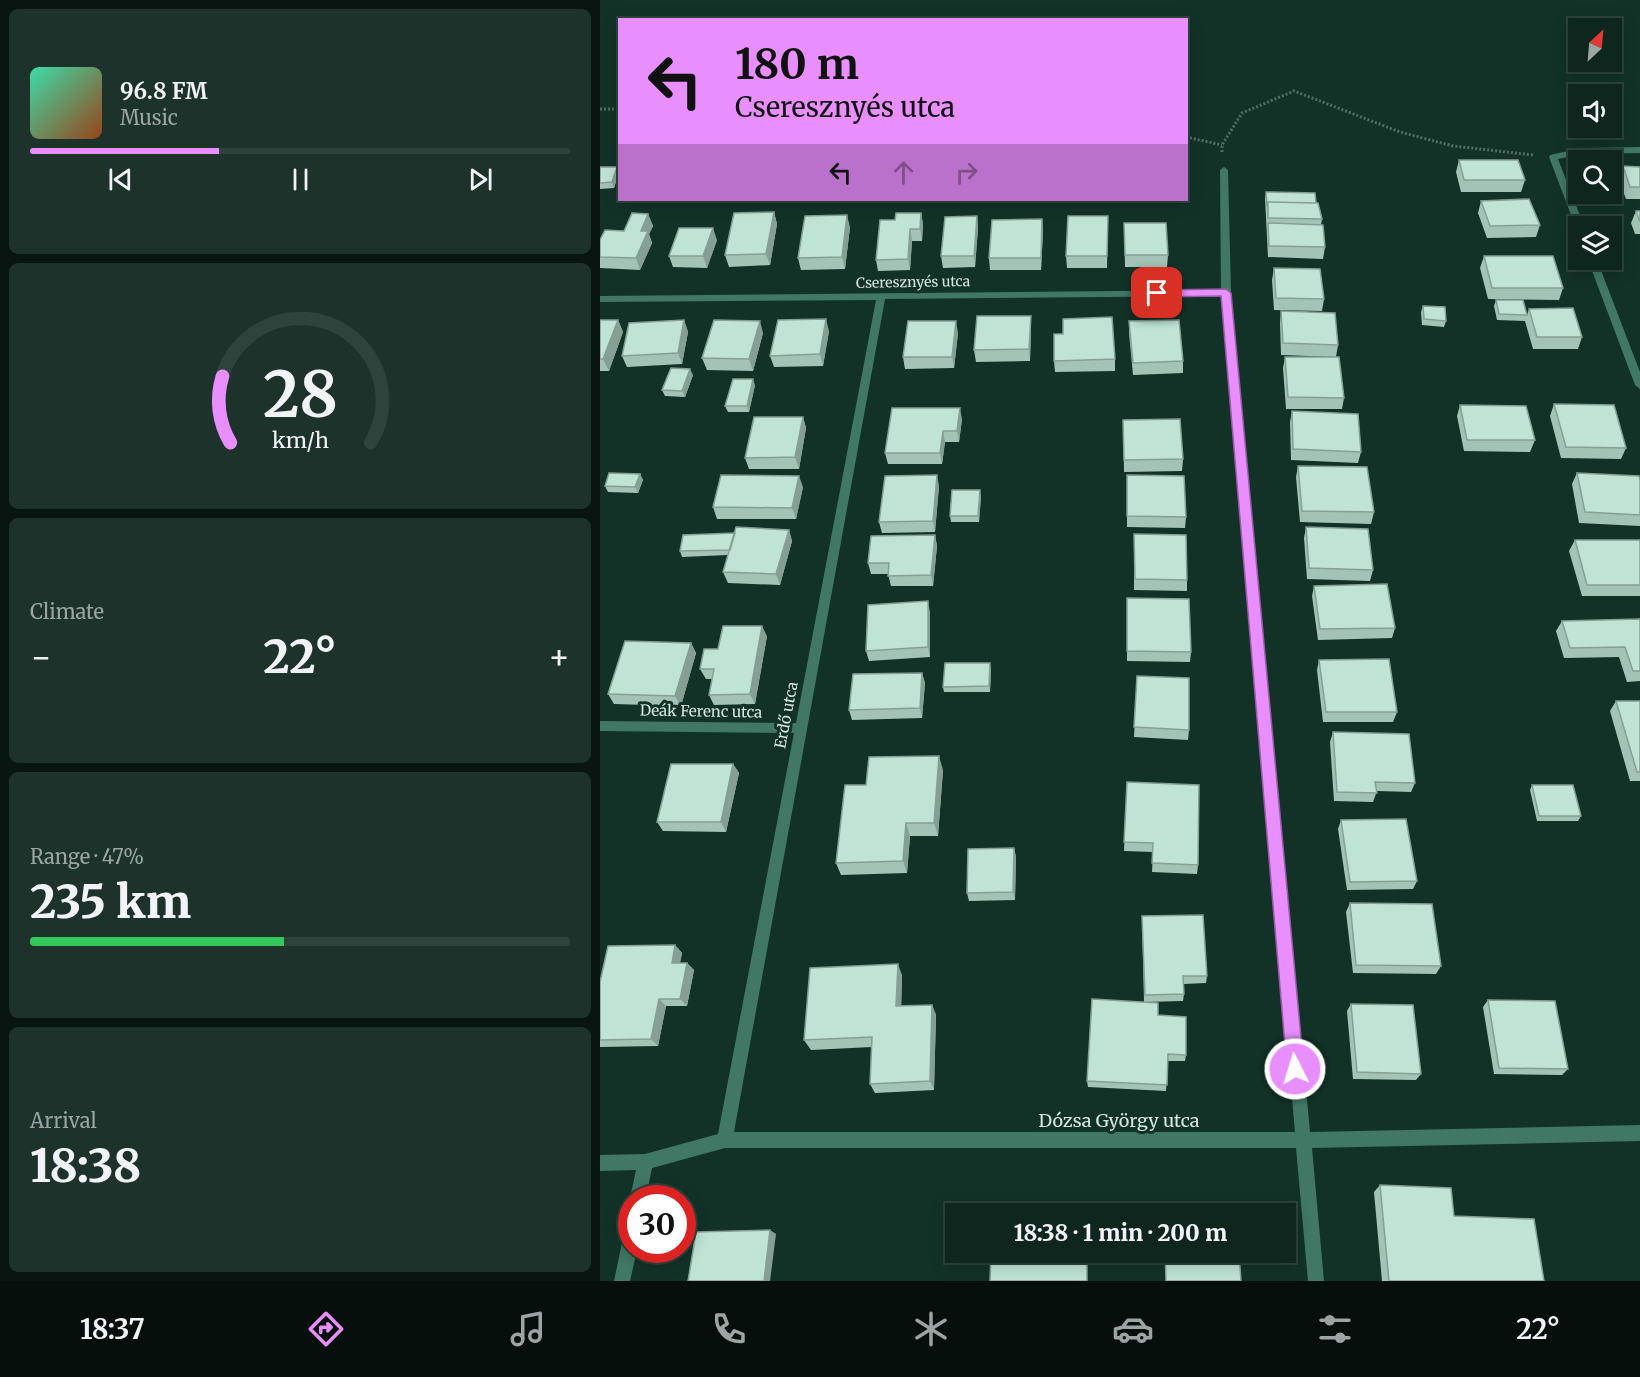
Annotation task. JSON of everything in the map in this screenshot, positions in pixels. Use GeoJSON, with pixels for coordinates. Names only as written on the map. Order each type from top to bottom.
{"type":"FeatureCollection","features":[{"type":"Feature","properties":{"kind":"street"},"geometry":{"type":"LineString","coordinates":[[1575,216],[1552,156],[1582,151],[1640,150]]}},
{"type":"Feature","properties":{"kind":"street"},"geometry":{"type":"LineString","coordinates":[[1224,170],[1226,293],[1316,1281]]}},
{"type":"Feature","properties":{"kind":"street"},"geometry":{"type":"LineString","coordinates":[[1596,270],[1640,385]]}},
{"type":"Feature","properties":{"kind":"street","name":"Cseresznyés utca"},"geometry":{"type":"LineString","coordinates":[[600,299],[1226,293]]}},
{"type":"Feature","properties":{"kind":"street","name":"Erdő utca"},"geometry":{"type":"LineString","coordinates":[[725,1140],[881,296]]}},
{"type":"Feature","properties":{"kind":"street","name":"Deák Ferenc utca"},"geometry":{"type":"LineString","coordinates":[[600,726],[801,728]]}},
{"type":"Feature","properties":{"kind":"street","name":"Dózsa György utca"},"geometry":{"type":"LineString","coordinates":[[600,1163],[645,1162],[725,1140],[1302,1140],[1640,1133]]}},
{"type":"Feature","properties":{"kind":"street"},"geometry":{"type":"LineString","coordinates":[[641,1185],[645,1162]]}},
{"type":"Feature","properties":{"kind":"street"},"geometry":{"type":"LineString","coordinates":[[622,1281],[626,1263]]}},
{"type":"Feature","properties":{"kind":"path"},"geometry":{"type":"LineString","coordinates":[[1224,170],[1222,145],[1242,113],[1294,91],[1400,132],[1453,146],[1552,156]]}},
{"type":"Feature","properties":{"kind":"path"},"geometry":{"type":"LineString","coordinates":[[600,109],[618,109]]}},
{"type":"Feature","properties":{"kind":"path"},"geometry":{"type":"LineString","coordinates":[[1188,137],[1222,145]]}},
{"type":"Feature","properties":{"kind":"building"},"geometry":{"type":"Polygon","coordinates":[[[1459,160],[1518,160],[1525,180],[1464,180],[1459,160]]]}},
{"type":"Feature","properties":{"kind":"building"},"geometry":{"type":"Polygon","coordinates":[[[1623,166],[1640,167],[1640,187],[1630,187],[1623,166]]]}},
{"type":"Feature","properties":{"kind":"building"},"geometry":{"type":"Polygon","coordinates":[[[600,167],[617,167],[612,182],[600,183],[600,167]]]}},
{"type":"Feature","properties":{"kind":"building"},"geometry":{"type":"Polygon","coordinates":[[[1266,192],[1315,193],[1316,203],[1268,202],[1267,207],[1266,192]]]}},
{"type":"Feature","properties":{"kind":"building"},"geometry":{"type":"Polygon","coordinates":[[[1529,199],[1540,225],[1490,226],[1481,201],[1529,199]]]}},
{"type":"Feature","properties":{"kind":"building"},"geometry":{"type":"Polygon","coordinates":[[[1268,202],[1318,203],[1322,219],[1268,218],[1268,202]]]}},
{"type":"Feature","properties":{"kind":"building"},"geometry":{"type":"Polygon","coordinates":[[[774,212],[766,254],[725,255],[734,213],[774,212]]]}},
{"type":"Feature","properties":{"kind":"building"},"geometry":{"type":"Polygon","coordinates":[[[632,213],[648,214],[641,231],[648,231],[636,258],[600,257],[600,240],[605,230],[624,231],[632,213]]]}},
{"type":"Feature","properties":{"kind":"building"},"geometry":{"type":"Polygon","coordinates":[[[896,213],[921,213],[920,229],[910,229],[908,259],[876,260],[880,220],[895,220],[896,213]]]}},
{"type":"Feature","properties":{"kind":"building"},"geometry":{"type":"Polygon","coordinates":[[[847,215],[842,257],[798,258],[805,216],[847,215]]]}},
{"type":"Feature","properties":{"kind":"building"},"geometry":{"type":"Polygon","coordinates":[[[977,216],[974,256],[941,256],[945,217],[977,216]]]}},
{"type":"Feature","properties":{"kind":"building"},"geometry":{"type":"Polygon","coordinates":[[[1068,216],[1108,216],[1107,256],[1066,256],[1068,216]]]}},
{"type":"Feature","properties":{"kind":"building"},"geometry":{"type":"Polygon","coordinates":[[[1042,219],[1041,258],[989,258],[992,220],[1042,219]]]}},
{"type":"Feature","properties":{"kind":"building"},"geometry":{"type":"Polygon","coordinates":[[[1124,223],[1166,223],[1168,255],[1125,255],[1124,223]]]}},
{"type":"Feature","properties":{"kind":"building"},"geometry":{"type":"Polygon","coordinates":[[[1268,223],[1323,225],[1325,247],[1269,246],[1268,223]]]}},
{"type":"Feature","properties":{"kind":"building"},"geometry":{"type":"Polygon","coordinates":[[[679,228],[713,228],[703,256],[669,256],[679,228]]]}},
{"type":"Feature","properties":{"kind":"building"},"geometry":{"type":"Polygon","coordinates":[[[1484,256],[1553,256],[1563,288],[1492,288],[1484,256]]]}},
{"type":"Feature","properties":{"kind":"building"},"geometry":{"type":"Polygon","coordinates":[[[1274,268],[1320,269],[1324,299],[1276,298],[1274,268]]]}},
{"type":"Feature","properties":{"kind":"building"},"geometry":{"type":"Polygon","coordinates":[[[1496,300],[1523,300],[1527,315],[1499,314],[1496,300]]]}},
{"type":"Feature","properties":{"kind":"building"},"geometry":{"type":"Polygon","coordinates":[[[1423,306],[1445,307],[1446,321],[1424,319],[1423,306]]]}},
{"type":"Feature","properties":{"kind":"building"},"geometry":{"type":"Polygon","coordinates":[[[1573,308],[1582,337],[1537,337],[1529,309],[1573,308]]]}},
{"type":"Feature","properties":{"kind":"building"},"geometry":{"type":"Polygon","coordinates":[[[1281,311],[1335,313],[1338,345],[1283,343],[1281,311]]]}},
{"type":"Feature","properties":{"kind":"building"},"geometry":{"type":"Polygon","coordinates":[[[977,316],[1031,316],[1029,349],[974,350],[977,316]]]}},
{"type":"Feature","properties":{"kind":"building"},"geometry":{"type":"Polygon","coordinates":[[[1112,317],[1115,359],[1054,361],[1054,334],[1063,334],[1063,319],[1112,317]]]}},
{"type":"Feature","properties":{"kind":"building"},"geometry":{"type":"Polygon","coordinates":[[[826,319],[820,354],[770,356],[778,320],[826,319]]]}},
{"type":"Feature","properties":{"kind":"building"},"geometry":{"type":"Polygon","coordinates":[[[600,320],[618,320],[603,359],[600,359],[600,320]]]}},
{"type":"Feature","properties":{"kind":"building"},"geometry":{"type":"Polygon","coordinates":[[[684,320],[678,353],[622,356],[629,323],[684,320]]]}},
{"type":"Feature","properties":{"kind":"building"},"geometry":{"type":"Polygon","coordinates":[[[714,320],[760,321],[749,359],[702,358],[714,320]]]}},
{"type":"Feature","properties":{"kind":"building"},"geometry":{"type":"Polygon","coordinates":[[[1179,320],[1183,361],[1133,363],[1129,321],[1179,320]]]}},
{"type":"Feature","properties":{"kind":"building"},"geometry":{"type":"Polygon","coordinates":[[[908,321],[956,321],[952,357],[903,357],[908,321]]]}},
{"type":"Feature","properties":{"kind":"building"},"geometry":{"type":"Polygon","coordinates":[[[1285,357],[1339,357],[1344,398],[1288,397],[1285,357]]]}},
{"type":"Feature","properties":{"kind":"building"},"geometry":{"type":"Polygon","coordinates":[[[671,368],[690,369],[682,391],[662,390],[671,368]]]}},
{"type":"Feature","properties":{"kind":"building"},"geometry":{"type":"Polygon","coordinates":[[[733,379],[753,379],[747,406],[725,406],[733,379]]]}},
{"type":"Feature","properties":{"kind":"building"},"geometry":{"type":"Polygon","coordinates":[[[1554,404],[1614,405],[1626,448],[1566,447],[1554,404]]]}},
{"type":"Feature","properties":{"kind":"building"},"geometry":{"type":"Polygon","coordinates":[[[1460,405],[1526,406],[1535,440],[1467,440],[1460,405]]]}},
{"type":"Feature","properties":{"kind":"building"},"geometry":{"type":"Polygon","coordinates":[[[892,408],[960,408],[957,431],[943,431],[940,453],[885,453],[892,408]]]}},
{"type":"Feature","properties":{"kind":"building"},"geometry":{"type":"Polygon","coordinates":[[[1292,411],[1358,414],[1361,452],[1293,449],[1292,411]]]}},
{"type":"Feature","properties":{"kind":"building"},"geometry":{"type":"Polygon","coordinates":[[[754,417],[803,417],[795,457],[745,458],[754,417]]]}},
{"type":"Feature","properties":{"kind":"building"},"geometry":{"type":"Polygon","coordinates":[[[1180,419],[1183,459],[1124,460],[1123,420],[1180,419]]]}},
{"type":"Feature","properties":{"kind":"building"},"geometry":{"type":"Polygon","coordinates":[[[1298,466],[1367,467],[1374,512],[1302,511],[1298,466]]]}},
{"type":"Feature","properties":{"kind":"building"},"geometry":{"type":"Polygon","coordinates":[[[609,473],[640,474],[635,487],[605,486],[609,473]]]}},
{"type":"Feature","properties":{"kind":"building"},"geometry":{"type":"Polygon","coordinates":[[[1577,473],[1639,476],[1640,515],[1585,512],[1577,473]]]}},
{"type":"Feature","properties":{"kind":"building"},"geometry":{"type":"Polygon","coordinates":[[[721,475],[799,476],[792,508],[713,507],[721,475]]]}},
{"type":"Feature","properties":{"kind":"building"},"geometry":{"type":"Polygon","coordinates":[[[937,475],[933,521],[879,522],[885,476],[937,475]]]}},
{"type":"Feature","properties":{"kind":"building"},"geometry":{"type":"Polygon","coordinates":[[[1127,475],[1184,476],[1186,517],[1127,516],[1127,475]]]}},
{"type":"Feature","properties":{"kind":"building"},"geometry":{"type":"Polygon","coordinates":[[[952,490],[980,490],[978,516],[950,516],[952,490]]]}},
{"type":"Feature","properties":{"kind":"building"},"geometry":{"type":"Polygon","coordinates":[[[736,527],[789,530],[776,574],[723,572],[736,527]]]}},
{"type":"Feature","properties":{"kind":"building"},"geometry":{"type":"Polygon","coordinates":[[[1306,527],[1368,529],[1373,570],[1309,568],[1306,527]]]}},
{"type":"Feature","properties":{"kind":"building"},"geometry":{"type":"Polygon","coordinates":[[[735,533],[730,550],[680,551],[683,535],[735,533]]]}},
{"type":"Feature","properties":{"kind":"building"},"geometry":{"type":"Polygon","coordinates":[[[1134,534],[1186,535],[1187,580],[1135,579],[1134,534]]]}},
{"type":"Feature","properties":{"kind":"building"},"geometry":{"type":"Polygon","coordinates":[[[935,535],[931,575],[888,576],[889,563],[868,563],[871,536],[935,535]]]}},
{"type":"Feature","properties":{"kind":"building"},"geometry":{"type":"Polygon","coordinates":[[[1575,540],[1640,540],[1640,585],[1587,585],[1575,540]]]}},
{"type":"Feature","properties":{"kind":"building"},"geometry":{"type":"Polygon","coordinates":[[[1387,584],[1395,628],[1320,629],[1314,586],[1387,584]]]}},
{"type":"Feature","properties":{"kind":"building"},"geometry":{"type":"Polygon","coordinates":[[[1127,598],[1189,599],[1191,652],[1127,651],[1127,598]]]}},
{"type":"Feature","properties":{"kind":"building"},"geometry":{"type":"Polygon","coordinates":[[[928,601],[928,647],[866,651],[868,605],[928,601]]]}},
{"type":"Feature","properties":{"kind":"building"},"geometry":{"type":"Polygon","coordinates":[[[1640,619],[1640,671],[1633,671],[1625,647],[1570,648],[1562,621],[1640,619]]]}},
{"type":"Feature","properties":{"kind":"building"},"geometry":{"type":"Polygon","coordinates":[[[723,626],[762,626],[750,694],[709,695],[714,669],[700,669],[704,649],[718,649],[723,626]]]}},
{"type":"Feature","properties":{"kind":"building"},"geometry":{"type":"Polygon","coordinates":[[[625,641],[691,643],[675,696],[608,694],[625,641]]]}},
{"type":"Feature","properties":{"kind":"building"},"geometry":{"type":"Polygon","coordinates":[[[1389,659],[1397,712],[1326,712],[1319,660],[1389,659]]]}},
{"type":"Feature","properties":{"kind":"building"},"geometry":{"type":"Polygon","coordinates":[[[945,663],[990,663],[989,686],[943,687],[945,663]]]}},
{"type":"Feature","properties":{"kind":"building"},"geometry":{"type":"Polygon","coordinates":[[[922,673],[920,708],[849,710],[853,674],[922,673]]]}},
{"type":"Feature","properties":{"kind":"building"},"geometry":{"type":"Polygon","coordinates":[[[1137,676],[1189,678],[1189,730],[1134,727],[1137,676]]]}},
{"type":"Feature","properties":{"kind":"building"},"geometry":{"type":"Polygon","coordinates":[[[1616,701],[1640,701],[1640,772],[1637,772],[1616,701]]]}},
{"type":"Feature","properties":{"kind":"building"},"geometry":{"type":"Polygon","coordinates":[[[1333,732],[1409,734],[1415,783],[1375,782],[1377,793],[1337,792],[1333,732]]]}},
{"type":"Feature","properties":{"kind":"building"},"geometry":{"type":"Polygon","coordinates":[[[939,756],[934,823],[906,823],[903,861],[836,863],[845,785],[866,785],[869,757],[939,756]]]}},
{"type":"Feature","properties":{"kind":"building"},"geometry":{"type":"Polygon","coordinates":[[[671,764],[733,764],[721,822],[657,822],[671,764]]]}},
{"type":"Feature","properties":{"kind":"building"},"geometry":{"type":"Polygon","coordinates":[[[1127,782],[1199,785],[1198,865],[1152,863],[1153,843],[1124,842],[1127,782]]]}},
{"type":"Feature","properties":{"kind":"building"},"geometry":{"type":"Polygon","coordinates":[[[1532,785],[1573,785],[1581,816],[1539,816],[1532,785]]]}},
{"type":"Feature","properties":{"kind":"building"},"geometry":{"type":"Polygon","coordinates":[[[1406,819],[1417,881],[1350,882],[1341,820],[1406,819]]]}},
{"type":"Feature","properties":{"kind":"building"},"geometry":{"type":"Polygon","coordinates":[[[1014,848],[1013,892],[967,893],[968,849],[1014,848]]]}},
{"type":"Feature","properties":{"kind":"building"},"geometry":{"type":"Polygon","coordinates":[[[1350,903],[1432,904],[1441,966],[1356,965],[1350,903]]]}},
{"type":"Feature","properties":{"kind":"building"},"geometry":{"type":"Polygon","coordinates":[[[1203,915],[1207,976],[1183,976],[1184,994],[1145,995],[1142,916],[1203,915]]]}},
{"type":"Feature","properties":{"kind":"building"},"geometry":{"type":"Polygon","coordinates":[[[675,945],[672,963],[687,963],[680,999],[659,999],[651,1039],[600,1040],[600,982],[608,946],[675,945]]]}},
{"type":"Feature","properties":{"kind":"building"},"geometry":{"type":"Polygon","coordinates":[[[898,964],[896,1006],[932,1005],[930,1081],[870,1084],[872,1037],[804,1040],[810,968],[898,964]]]}},
{"type":"Feature","properties":{"kind":"building"},"geometry":{"type":"Polygon","coordinates":[[[1092,999],[1158,1003],[1158,1015],[1186,1017],[1186,1055],[1168,1054],[1167,1085],[1087,1081],[1092,999]]]}},
{"type":"Feature","properties":{"kind":"building"},"geometry":{"type":"Polygon","coordinates":[[[1488,1000],[1555,1001],[1568,1069],[1499,1068],[1488,1000]]]}},
{"type":"Feature","properties":{"kind":"building"},"geometry":{"type":"Polygon","coordinates":[[[1351,1004],[1413,1005],[1421,1074],[1357,1072],[1351,1004]]]}},
{"type":"Feature","properties":{"kind":"building"},"geometry":{"type":"Polygon","coordinates":[[[1380,1185],[1451,1188],[1454,1216],[1534,1219],[1544,1281],[1389,1281],[1380,1185]]]}},
{"type":"Feature","properties":{"kind":"building"},"geometry":{"type":"Polygon","coordinates":[[[770,1230],[764,1281],[688,1281],[691,1263],[696,1263],[696,1232],[770,1230]]]}},
{"type":"Feature","properties":{"kind":"building"},"geometry":{"type":"Polygon","coordinates":[[[991,1263],[1087,1263],[1087,1281],[990,1281],[991,1263]]]}},
{"type":"Feature","properties":{"kind":"building"},"geometry":{"type":"Polygon","coordinates":[[[1165,1263],[1240,1263],[1241,1281],[1166,1281],[1165,1263]]]}},
{"type":"Feature","properties":{"kind":"route"},"geometry":{"type":"LineString","coordinates":[[1157,293],[1226,293],[1295,1069]]}}]}
